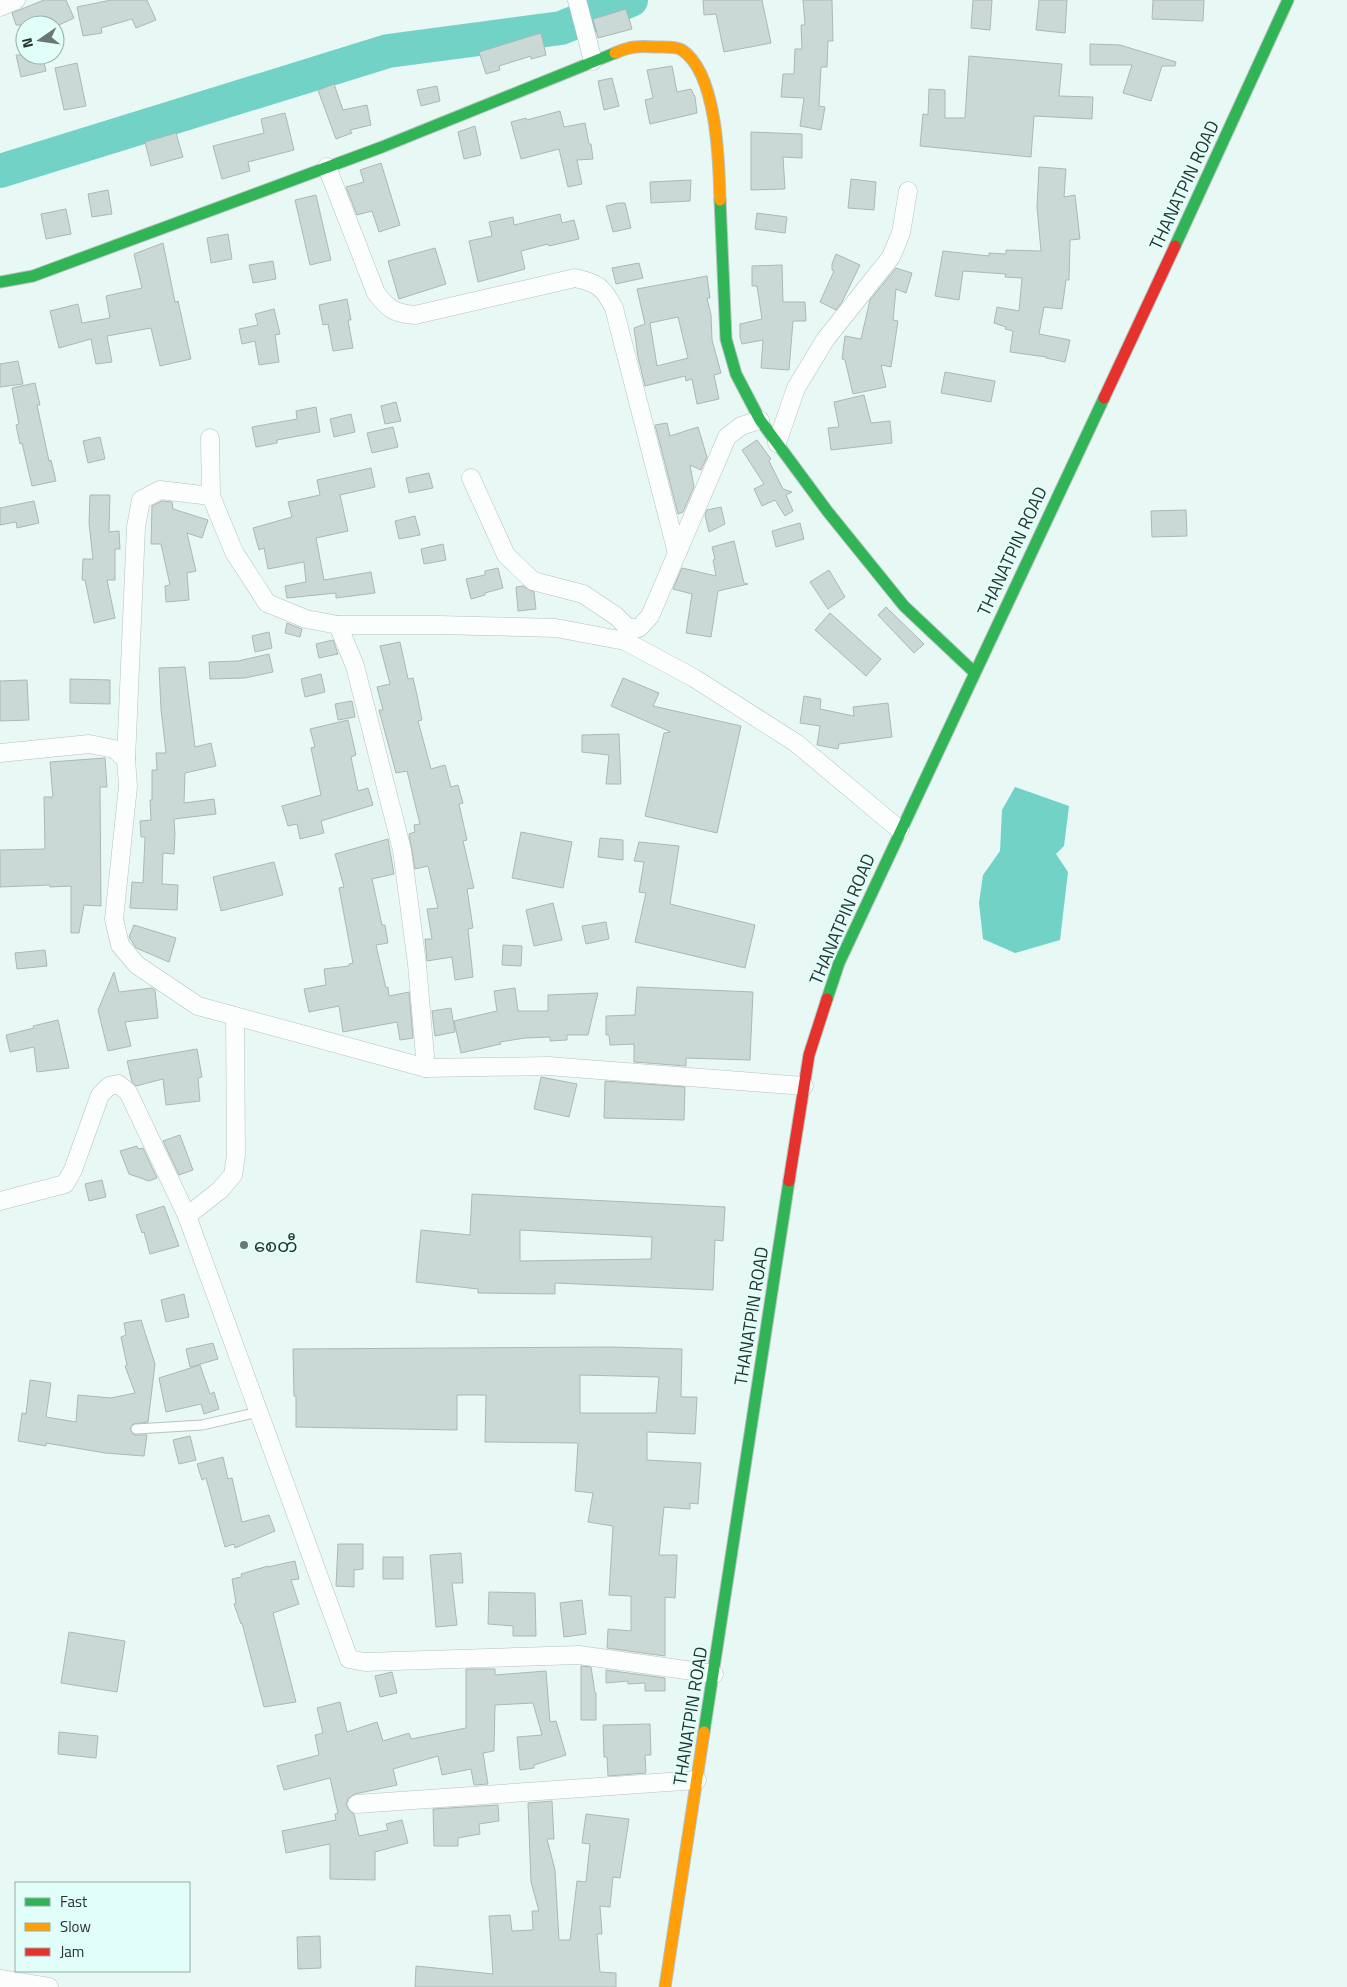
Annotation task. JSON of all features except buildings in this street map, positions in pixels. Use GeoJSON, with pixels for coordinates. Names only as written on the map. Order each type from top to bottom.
{"type":"FeatureCollection","features":[{"type":"Feature","properties":{"kind":"main road","name":"THANATPIN ROAD"},"geometry":{"type":"LineString","coordinates":[[665,1987],[809,1055],[839,963],[1163,273],[1288,0]]}},
{"type":"Feature","properties":{"kind":"main road"},"geometry":{"type":"LineString","coordinates":[[0,282],[34,276],[327,167],[631,46],[680,48],[694,60],[709,93],[719,165],[726,339],[736,374],[760,420],[828,512],[904,606],[974,672]]}},
{"type":"Feature","properties":{"kind":"street"},"geometry":{"type":"LineString","coordinates":[[576,0],[593,61]]}},
{"type":"Feature","properties":{"kind":"street"},"geometry":{"type":"LineString","coordinates":[[327,167],[376,293],[388,308],[400,313],[415,315],[575,278],[592,282],[605,291],[614,308],[677,553]]}},
{"type":"Feature","properties":{"kind":"street"},"geometry":{"type":"LineString","coordinates":[[776,443],[796,388],[825,340],[891,257],[901,232],[908,191]]}},
{"type":"Feature","properties":{"kind":"street"},"geometry":{"type":"LineString","coordinates":[[471,478],[506,555],[533,581],[583,594],[616,616],[628,628],[639,628],[650,616],[727,437],[741,426],[760,420]]}},
{"type":"Feature","properties":{"kind":"street"},"geometry":{"type":"LineString","coordinates":[[210,438],[211,496],[234,552],[267,603],[306,619],[338,625],[438,624],[556,628],[625,641],[694,678],[796,743],[900,830]]}},
{"type":"Feature","properties":{"kind":"street"},"geometry":{"type":"LineString","coordinates":[[211,496],[160,490],[149,494],[141,500],[136,527],[126,759],[128,786],[114,919],[120,945],[137,965],[198,1006],[426,1068],[548,1066],[804,1086]]}},
{"type":"Feature","properties":{"kind":"street"},"geometry":{"type":"LineString","coordinates":[[338,625],[355,666],[402,850],[418,964],[426,1068]]}},
{"type":"Feature","properties":{"kind":"street"},"geometry":{"type":"LineString","coordinates":[[0,753],[90,744],[114,749],[126,759]]}},
{"type":"Feature","properties":{"kind":"street"},"geometry":{"type":"LineString","coordinates":[[187,1216],[220,1190],[233,1175],[236,1155],[235,1016]]}},
{"type":"Feature","properties":{"kind":"street"},"geometry":{"type":"LineString","coordinates":[[0,1201],[65,1184],[73,1170],[100,1095],[109,1086],[118,1084],[128,1092],[187,1216],[349,1659],[365,1662],[579,1655],[714,1674]]}},
{"type":"Feature","properties":{"kind":"street"},"geometry":{"type":"LineString","coordinates":[[357,1804],[697,1780]]}},
{"type":"Feature","properties":{"kind":"street"},"geometry":{"type":"LineString","coordinates":[[0,1979],[49,1987]]}},
{"type":"Feature","properties":{"kind":"lane"},"geometry":{"type":"LineString","coordinates":[[136,1429],[202,1425],[259,1412]]}},
{"type":"Feature","properties":{"kind":"shaded area"},"geometry":{"type":"Polygon","coordinates":[[[1015,787],[1069,806],[1064,846],[1056,854],[1068,872],[1060,940],[1015,953],[983,939],[979,903],[983,875],[1000,851],[1002,810],[1015,787]]]}},
{"type":"Feature","properties":{"kind":"waterway"},"geometry":{"type":"LineString","coordinates":[[0,171],[388,51],[561,28],[631,0]]}},
{"type":"Feature","properties":{"kind":"traffic: fast"},"geometry":{"type":"LineString","coordinates":[[1175,246],[1288,0]]}},
{"type":"Feature","properties":{"kind":"traffic: fast"},"geometry":{"type":"LineString","coordinates":[[0,282],[33,276],[382,147],[615,53]]}},
{"type":"Feature","properties":{"kind":"traffic: fast"},"geometry":{"type":"LineString","coordinates":[[720,200],[726,339],[736,374],[760,420],[828,512],[904,606],[974,672]]}},
{"type":"Feature","properties":{"kind":"traffic: fast"},"geometry":{"type":"LineString","coordinates":[[827,999],[839,963],[1104,398]]}},
{"type":"Feature","properties":{"kind":"traffic: fast"},"geometry":{"type":"LineString","coordinates":[[704,1732],[789,1181]]}},
{"type":"Feature","properties":{"kind":"traffic: slow"},"geometry":{"type":"LineString","coordinates":[[615,53],[635,47],[673,47],[682,50],[694,61],[703,78],[714,119],[719,163],[720,200]]}},
{"type":"Feature","properties":{"kind":"traffic: slow"},"geometry":{"type":"LineString","coordinates":[[665,1987],[704,1732]]}},
{"type":"Feature","properties":{"kind":"traffic: jam"},"geometry":{"type":"LineString","coordinates":[[1104,398],[1175,246]]}},
{"type":"Feature","properties":{"kind":"traffic: jam"},"geometry":{"type":"LineString","coordinates":[[789,1181],[809,1055],[827,999]]}},
{"type":"Feature","properties":{"kind":"place","name":"စေတီ"},"geometry":{"type":"Point","coordinates":[244,1245]}}]}
